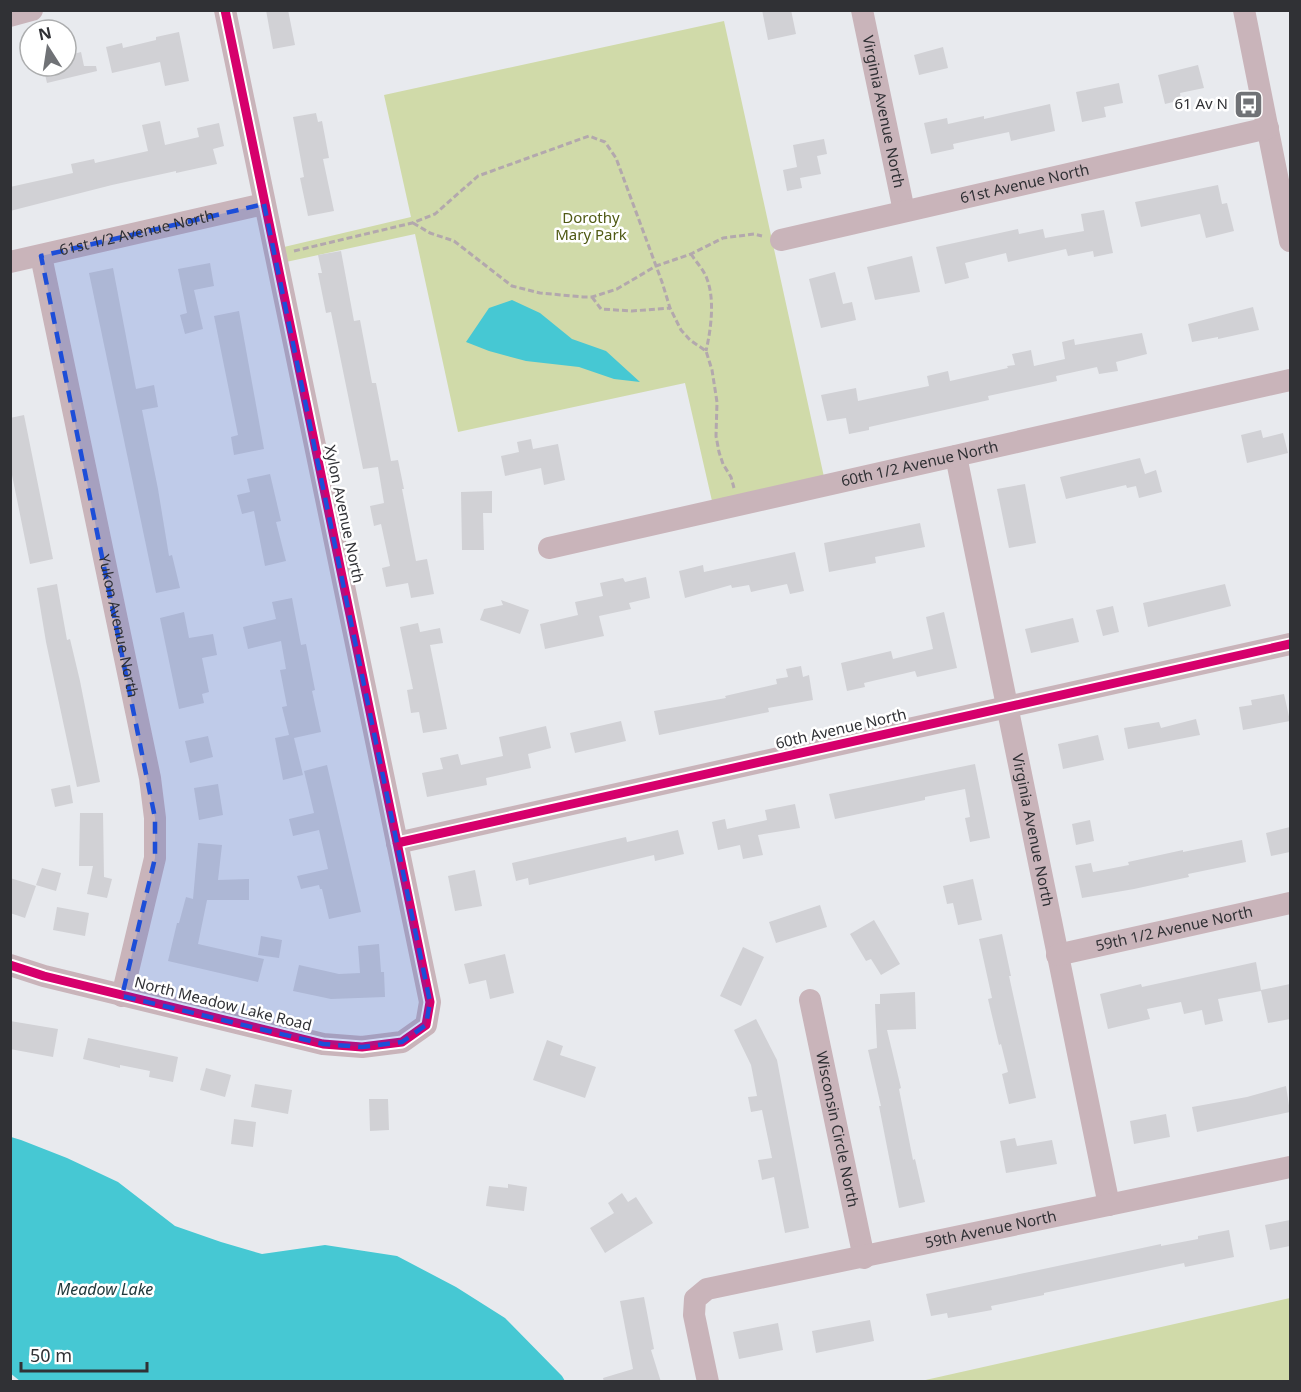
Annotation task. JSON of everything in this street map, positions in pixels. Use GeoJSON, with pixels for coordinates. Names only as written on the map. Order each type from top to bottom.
{"type":"FeatureCollection","features":[{"type":"Feature","properties":{"kind":"street"},"geometry":{"type":"LineString","coordinates":[[10,16],[32,10]]}},
{"type":"Feature","properties":{"kind":"street","name":"Xylon Avenue North"},"geometry":{"type":"LineString","coordinates":[[225,10],[430,1002],[426,1025]]}},
{"type":"Feature","properties":{"kind":"street","name":"Virginia Avenue North"},"geometry":{"type":"LineString","coordinates":[[862,10],[904,211]]}},
{"type":"Feature","properties":{"kind":"street"},"geometry":{"type":"LineString","coordinates":[[1244,10],[1290,234]]}},
{"type":"Feature","properties":{"kind":"street","name":"61st Avenue North"},"geometry":{"type":"LineString","coordinates":[[781,240],[1268,128]]}},
{"type":"Feature","properties":{"kind":"street","name":"61st 1/2 Avenue North"},"geometry":{"type":"LineString","coordinates":[[10,262],[264,204]]}},
{"type":"Feature","properties":{"kind":"street","name":"Yukon Avenue North"},"geometry":{"type":"LineString","coordinates":[[41,255],[150,778],[155,818],[155,858],[122,996]]}},
{"type":"Feature","properties":{"kind":"street","name":"60th 1/2 Avenue North"},"geometry":{"type":"LineString","coordinates":[[549,548],[1290,380]]}},
{"type":"Feature","properties":{"kind":"street","name":"Virginia Avenue North"},"geometry":{"type":"LineString","coordinates":[[956,456],[1109,1205]]}},
{"type":"Feature","properties":{"kind":"street","name":"60th Avenue North"},"geometry":{"type":"LineString","coordinates":[[397,843],[1290,644]]}},
{"type":"Feature","properties":{"kind":"street","name":"59th 1/2 Avenue North"},"geometry":{"type":"LineString","coordinates":[[1057,955],[1290,903]]}},
{"type":"Feature","properties":{"kind":"street","name":"North Meadow Lake Road"},"geometry":{"type":"LineString","coordinates":[[10,965],[122,996],[322,1044],[362,1047],[402,1042],[426,1025]]}},
{"type":"Feature","properties":{"kind":"street","name":"Wisconsin Circle North"},"geometry":{"type":"LineString","coordinates":[[810,1000],[864,1258]]}},
{"type":"Feature","properties":{"kind":"street","name":"59th Avenue North"},"geometry":{"type":"LineString","coordinates":[[708,1382],[694,1315],[695,1299],[707,1289],[864,1258],[1290,1167]]}},
{"type":"Feature","properties":{"kind":"path"},"geometry":{"type":"LineString","coordinates":[[275,255],[412,223],[435,214],[478,176],[589,136],[605,142],[616,158],[669,308],[681,330],[690,340],[706,351]]}},
{"type":"Feature","properties":{"kind":"path"},"geometry":{"type":"LineString","coordinates":[[412,223],[430,233],[454,241],[512,286],[540,293],[592,297],[616,289],[656,266],[691,254],[723,238],[754,234],[781,240]]}},
{"type":"Feature","properties":{"kind":"path"},"geometry":{"type":"LineString","coordinates":[[691,254],[706,276],[711,294],[710,333],[706,351],[712,370],[717,402],[719,452],[731,477]]}},
{"type":"Feature","properties":{"kind":"path"},"geometry":{"type":"LineString","coordinates":[[592,297],[601,309],[633,311],[669,308]]}},
{"type":"Feature","properties":{"kind":"highlighted area"},"geometry":{"type":"Polygon","coordinates":[[[264,204],[430,1002],[426,1025],[402,1042],[362,1047],[323,1044],[122,996],[155,858],[155,818],[41,256],[264,204]]]}},
{"type":"Feature","properties":{"kind":"green space","name":"Dorothy Mary Park"},"geometry":{"type":"Polygon","coordinates":[[[724,21],[824,477],[712,501],[685,383],[458,432],[415,234],[286,262],[284,247],[411,217],[384,95],[724,21]]]}},
{"type":"Feature","properties":{"kind":"green space"},"geometry":{"type":"Polygon","coordinates":[[[1290,1298],[1290,1381],[921,1381],[1290,1298]]]}},
{"type":"Feature","properties":{"kind":"water"},"geometry":{"type":"Polygon","coordinates":[[[512,300],[540,313],[572,339],[606,351],[640,382],[614,379],[579,367],[526,361],[466,342],[489,308],[512,300]]]}},
{"type":"Feature","properties":{"kind":"water","name":"Meadow Lake"},"geometry":{"type":"Polygon","coordinates":[[[11,1137],[67,1158],[118,1182],[175,1226],[221,1242],[262,1254],[325,1245],[397,1256],[456,1287],[505,1318],[565,1381],[20,1381],[10,1373],[11,1137]]]}},
{"type":"Feature","properties":{"kind":"building"},"geometry":{"type":"Polygon","coordinates":[[[266,10],[288,10],[295,45],[273,49],[266,10]]]}},
{"type":"Feature","properties":{"kind":"building"},"geometry":{"type":"Polygon","coordinates":[[[762,10],[791,10],[796,34],[768,40],[762,10]]]}},
{"type":"Feature","properties":{"kind":"building"},"geometry":{"type":"Polygon","coordinates":[[[179,32],[189,81],[165,86],[160,62],[112,73],[106,47],[122,43],[123,48],[179,32]]]}},
{"type":"Feature","properties":{"kind":"building"},"geometry":{"type":"Polygon","coordinates":[[[943,47],[948,68],[919,75],[914,55],[943,47]]]}},
{"type":"Feature","properties":{"kind":"building"},"geometry":{"type":"Polygon","coordinates":[[[81,52],[84,66],[96,66],[97,71],[78,76],[78,53],[81,52]]]}},
{"type":"Feature","properties":{"kind":"building"},"geometry":{"type":"Polygon","coordinates":[[[1198,65],[1204,88],[1180,93],[1181,100],[1165,104],[1158,75],[1198,65]]]}},
{"type":"Feature","properties":{"kind":"building"},"geometry":{"type":"Polygon","coordinates":[[[46,78],[68,78],[47,83],[46,78]]]}},
{"type":"Feature","properties":{"kind":"building"},"geometry":{"type":"Polygon","coordinates":[[[1119,83],[1123,103],[1104,107],[1106,117],[1082,122],[1076,92],[1119,83]]]}},
{"type":"Feature","properties":{"kind":"building"},"geometry":{"type":"Polygon","coordinates":[[[1050,104],[1055,131],[1011,141],[1009,132],[953,144],[954,149],[931,154],[924,123],[947,118],[948,124],[984,116],[984,119],[1050,104]]]}},
{"type":"Feature","properties":{"kind":"building"},"geometry":{"type":"Polygon","coordinates":[[[316,113],[318,122],[322,121],[329,158],[323,159],[334,211],[308,216],[300,178],[304,177],[293,117],[316,113]]]}},
{"type":"Feature","properties":{"kind":"building"},"geometry":{"type":"Polygon","coordinates":[[[160,121],[165,145],[199,137],[197,128],[219,123],[224,146],[213,149],[217,164],[112,185],[10,211],[10,187],[73,173],[71,164],[94,159],[95,163],[148,151],[142,125],[160,121]]]}},
{"type":"Feature","properties":{"kind":"building"},"geometry":{"type":"Polygon","coordinates":[[[824,139],[827,154],[817,156],[821,174],[800,178],[802,188],[787,191],[783,170],[797,167],[793,145],[824,139]]]}},
{"type":"Feature","properties":{"kind":"building"},"geometry":{"type":"Polygon","coordinates":[[[1218,185],[1222,204],[1227,203],[1234,231],[1206,238],[1200,214],[1141,227],[1135,202],[1218,185]]]}},
{"type":"Feature","properties":{"kind":"building"},"geometry":{"type":"Polygon","coordinates":[[[1104,210],[1113,253],[1094,257],[1093,251],[1068,256],[1066,249],[1008,262],[1006,253],[965,263],[969,278],[945,284],[936,247],[1018,229],[1019,234],[1043,229],[1045,238],[1084,231],[1081,214],[1104,210]]]}},
{"type":"Feature","properties":{"kind":"building"},"geometry":{"type":"Polygon","coordinates":[[[341,251],[354,321],[360,320],[372,383],[376,383],[391,461],[398,460],[416,561],[427,559],[434,594],[411,598],[408,583],[386,587],[382,568],[390,566],[381,524],[374,526],[370,506],[384,503],[378,467],[363,469],[331,312],[326,313],[318,273],[322,273],[318,255],[341,251]]]}},
{"type":"Feature","properties":{"kind":"building"},"geometry":{"type":"Polygon","coordinates":[[[912,256],[920,292],[875,300],[867,267],[912,256]]]}},
{"type":"Feature","properties":{"kind":"building"},"geometry":{"type":"Polygon","coordinates":[[[210,263],[214,286],[194,290],[203,329],[185,334],[180,315],[187,313],[178,269],[210,263]]]}},
{"type":"Feature","properties":{"kind":"building"},"geometry":{"type":"Polygon","coordinates":[[[113,268],[136,389],[154,385],[158,407],[142,410],[169,556],[172,555],[180,588],[156,593],[89,273],[113,268]]]}},
{"type":"Feature","properties":{"kind":"building"},"geometry":{"type":"Polygon","coordinates":[[[835,272],[843,304],[852,302],[856,320],[821,328],[809,279],[835,272]]]}},
{"type":"Feature","properties":{"kind":"building"},"geometry":{"type":"Polygon","coordinates":[[[1253,307],[1259,330],[1192,342],[1188,324],[1253,307]]]}},
{"type":"Feature","properties":{"kind":"building"},"geometry":{"type":"Polygon","coordinates":[[[239,311],[264,449],[234,455],[231,437],[238,435],[214,316],[239,311]]]}},
{"type":"Feature","properties":{"kind":"building"},"geometry":{"type":"Polygon","coordinates":[[[1142,333],[1147,354],[1116,362],[1118,371],[1099,374],[1097,367],[1056,376],[1057,381],[988,396],[989,400],[869,427],[869,430],[849,434],[846,418],[827,421],[821,395],[856,388],[858,401],[929,386],[927,376],[948,371],[950,381],[1008,368],[1007,366],[1015,365],[1012,354],[1031,350],[1034,366],[1065,359],[1062,342],[1074,339],[1075,345],[1142,333]]]}},
{"type":"Feature","properties":{"kind":"building"},"geometry":{"type":"Polygon","coordinates":[[[24,415],[53,559],[30,564],[10,465],[10,418],[24,415]]]}},
{"type":"Feature","properties":{"kind":"building"},"geometry":{"type":"Polygon","coordinates":[[[1261,430],[1263,438],[1283,433],[1288,453],[1247,463],[1241,435],[1261,430]]]}},
{"type":"Feature","properties":{"kind":"building"},"geometry":{"type":"Polygon","coordinates":[[[531,439],[533,449],[558,444],[565,480],[544,485],[541,468],[505,476],[501,456],[519,452],[517,442],[531,439]]]}},
{"type":"Feature","properties":{"kind":"building"},"geometry":{"type":"Polygon","coordinates":[[[1140,458],[1145,474],[1156,470],[1162,492],[1139,498],[1136,486],[1127,488],[1126,485],[1066,499],[1060,477],[1140,458]]]}},
{"type":"Feature","properties":{"kind":"building"},"geometry":{"type":"Polygon","coordinates":[[[270,474],[281,521],[276,522],[286,561],[265,566],[254,511],[242,514],[237,495],[250,492],[247,479],[270,474]]]}},
{"type":"Feature","properties":{"kind":"building"},"geometry":{"type":"Polygon","coordinates":[[[1025,484],[1036,543],[1009,548],[997,489],[1025,484]]]}},
{"type":"Feature","properties":{"kind":"building"},"geometry":{"type":"Polygon","coordinates":[[[492,491],[492,513],[483,513],[484,550],[462,550],[461,492],[492,491]]]}},
{"type":"Feature","properties":{"kind":"building"},"geometry":{"type":"Polygon","coordinates":[[[920,523],[925,547],[875,557],[876,563],[829,572],[824,543],[920,523]]]}},
{"type":"Feature","properties":{"kind":"building"},"geometry":{"type":"Polygon","coordinates":[[[795,552],[804,591],[790,594],[787,584],[751,592],[749,585],[732,588],[731,585],[685,598],[679,571],[703,565],[704,572],[795,552]]]}},
{"type":"Feature","properties":{"kind":"building"},"geometry":{"type":"Polygon","coordinates":[[[646,577],[650,598],[629,603],[631,609],[599,616],[604,636],[545,649],[540,624],[578,615],[575,602],[603,596],[600,583],[623,578],[625,582],[646,577]]]}},
{"type":"Feature","properties":{"kind":"building"},"geometry":{"type":"Polygon","coordinates":[[[57,584],[67,640],[70,639],[80,681],[100,782],[77,787],[46,642],[37,588],[57,584]]]}},
{"type":"Feature","properties":{"kind":"building"},"geometry":{"type":"Polygon","coordinates":[[[1225,584],[1231,606],[1148,627],[1143,603],[1225,584]]]}},
{"type":"Feature","properties":{"kind":"building"},"geometry":{"type":"Polygon","coordinates":[[[292,598],[301,645],[306,644],[315,690],[312,691],[321,732],[294,738],[303,775],[283,780],[275,738],[289,735],[282,707],[287,706],[280,670],[286,669],[281,641],[248,649],[243,627],[276,619],[272,602],[292,598]]]}},
{"type":"Feature","properties":{"kind":"building"},"geometry":{"type":"Polygon","coordinates":[[[501,600],[529,610],[520,634],[480,620],[484,609],[503,605],[501,600]]]}},
{"type":"Feature","properties":{"kind":"building"},"geometry":{"type":"Polygon","coordinates":[[[1113,606],[1119,632],[1103,636],[1096,610],[1113,606]]]}},
{"type":"Feature","properties":{"kind":"building"},"geometry":{"type":"Polygon","coordinates":[[[184,612],[189,638],[213,634],[217,655],[202,658],[209,692],[202,694],[204,703],[179,709],[160,618],[184,612]]]}},
{"type":"Feature","properties":{"kind":"building"},"geometry":{"type":"Polygon","coordinates":[[[944,612],[957,668],[917,677],[915,671],[864,683],[865,687],[847,691],[841,663],[891,651],[893,659],[933,649],[926,617],[944,612]]]}},
{"type":"Feature","properties":{"kind":"building"},"geometry":{"type":"Polygon","coordinates":[[[1073,618],[1079,642],[1031,653],[1025,629],[1073,618]]]}},
{"type":"Feature","properties":{"kind":"building"},"geometry":{"type":"Polygon","coordinates":[[[418,623],[420,632],[440,628],[443,643],[430,645],[447,729],[423,733],[419,712],[411,713],[407,690],[413,689],[400,627],[418,623]]]}},
{"type":"Feature","properties":{"kind":"building"},"geometry":{"type":"Polygon","coordinates":[[[801,666],[803,677],[809,675],[813,700],[768,708],[769,712],[659,735],[654,711],[726,698],[725,696],[777,684],[776,679],[788,677],[786,669],[801,666]]]}},
{"type":"Feature","properties":{"kind":"building"},"geometry":{"type":"Polygon","coordinates":[[[1284,694],[1290,721],[1243,730],[1239,707],[1252,705],[1251,700],[1284,694]]]}},
{"type":"Feature","properties":{"kind":"building"},"geometry":{"type":"Polygon","coordinates":[[[1196,719],[1200,735],[1128,749],[1124,728],[1159,722],[1161,728],[1196,719]]]}},
{"type":"Feature","properties":{"kind":"building"},"geometry":{"type":"Polygon","coordinates":[[[621,721],[626,741],[575,753],[570,733],[621,721]]]}},
{"type":"Feature","properties":{"kind":"building"},"geometry":{"type":"Polygon","coordinates":[[[546,726],[551,748],[528,754],[531,768],[486,778],[487,785],[427,797],[422,773],[443,769],[440,758],[458,754],[461,765],[503,756],[499,737],[546,726]]]}},
{"type":"Feature","properties":{"kind":"building"},"geometry":{"type":"Polygon","coordinates":[[[1098,735],[1104,760],[1063,769],[1058,744],[1098,735]]]}},
{"type":"Feature","properties":{"kind":"building"},"geometry":{"type":"Polygon","coordinates":[[[208,736],[213,757],[190,763],[185,741],[208,736]]]}},
{"type":"Feature","properties":{"kind":"building"},"geometry":{"type":"Polygon","coordinates":[[[975,764],[990,838],[970,842],[965,818],[970,817],[965,789],[835,819],[829,794],[975,764]]]}},
{"type":"Feature","properties":{"kind":"building"},"geometry":{"type":"Polygon","coordinates":[[[327,765],[361,912],[329,919],[322,889],[319,885],[301,889],[297,876],[328,869],[319,830],[293,836],[289,819],[314,813],[304,771],[327,765]]]}},
{"type":"Feature","properties":{"kind":"building"},"geometry":{"type":"Polygon","coordinates":[[[218,784],[223,815],[199,820],[194,788],[218,784]]]}},
{"type":"Feature","properties":{"kind":"building"},"geometry":{"type":"Polygon","coordinates":[[[70,785],[73,803],[55,807],[51,789],[70,785]]]}},
{"type":"Feature","properties":{"kind":"building"},"geometry":{"type":"Polygon","coordinates":[[[795,804],[800,828],[758,835],[763,855],[743,859],[740,845],[718,850],[712,822],[725,819],[727,829],[767,820],[765,810],[795,804]]]}},
{"type":"Feature","properties":{"kind":"building"},"geometry":{"type":"Polygon","coordinates":[[[80,813],[103,813],[104,877],[112,879],[107,898],[87,894],[93,866],[79,866],[80,813]]]}},
{"type":"Feature","properties":{"kind":"building"},"geometry":{"type":"Polygon","coordinates":[[[1090,820],[1094,841],[1076,845],[1072,824],[1090,820]]]}},
{"type":"Feature","properties":{"kind":"building"},"geometry":{"type":"Polygon","coordinates":[[[1290,827],[1290,852],[1271,856],[1266,833],[1290,827]]]}},
{"type":"Feature","properties":{"kind":"building"},"geometry":{"type":"Polygon","coordinates":[[[678,830],[684,854],[655,861],[654,855],[529,885],[528,878],[516,881],[512,863],[626,837],[627,842],[678,830]]]}},
{"type":"Feature","properties":{"kind":"building"},"geometry":{"type":"Polygon","coordinates":[[[1242,840],[1246,862],[1188,874],[1189,877],[1082,898],[1075,866],[1091,863],[1093,872],[1183,850],[1183,852],[1242,840]]]}},
{"type":"Feature","properties":{"kind":"building"},"geometry":{"type":"Polygon","coordinates":[[[198,843],[222,845],[218,880],[249,879],[249,900],[207,900],[198,944],[264,959],[258,982],[168,961],[186,897],[193,899],[198,843]]]}},
{"type":"Feature","properties":{"kind":"building"},"geometry":{"type":"Polygon","coordinates":[[[42,868],[61,873],[56,891],[36,885],[42,868]]]}},
{"type":"Feature","properties":{"kind":"building"},"geometry":{"type":"Polygon","coordinates":[[[475,870],[482,906],[455,911],[448,876],[475,870]]]}},
{"type":"Feature","properties":{"kind":"building"},"geometry":{"type":"Polygon","coordinates":[[[10,878],[36,886],[25,918],[10,913],[10,878]]]}},
{"type":"Feature","properties":{"kind":"building"},"geometry":{"type":"Polygon","coordinates":[[[973,879],[982,920],[958,925],[953,903],[947,904],[943,886],[973,879]]]}},
{"type":"Feature","properties":{"kind":"building"},"geometry":{"type":"Polygon","coordinates":[[[820,905],[827,927],[776,943],[769,922],[820,905]]]}},
{"type":"Feature","properties":{"kind":"building"},"geometry":{"type":"Polygon","coordinates":[[[57,907],[89,913],[85,936],[53,930],[57,907]]]}},
{"type":"Feature","properties":{"kind":"building"},"geometry":{"type":"Polygon","coordinates":[[[874,920],[900,964],[881,975],[871,959],[866,961],[850,934],[874,920]]]}},
{"type":"Feature","properties":{"kind":"building"},"geometry":{"type":"Polygon","coordinates":[[[1002,934],[1036,1098],[1009,1104],[1002,1074],[1008,1072],[988,999],[992,998],[979,939],[1002,934]]]}},
{"type":"Feature","properties":{"kind":"building"},"geometry":{"type":"Polygon","coordinates":[[[261,936],[282,940],[279,958],[258,955],[261,936]]]}},
{"type":"Feature","properties":{"kind":"building"},"geometry":{"type":"Polygon","coordinates":[[[379,944],[381,972],[384,972],[385,997],[331,999],[293,991],[299,965],[339,974],[360,973],[358,946],[379,944]]]}},
{"type":"Feature","properties":{"kind":"building"},"geometry":{"type":"Polygon","coordinates":[[[743,947],[764,957],[741,1006],[720,996],[743,947]]]}},
{"type":"Feature","properties":{"kind":"building"},"geometry":{"type":"Polygon","coordinates":[[[505,954],[514,993],[490,999],[486,980],[469,984],[464,964],[505,954]]]}},
{"type":"Feature","properties":{"kind":"building"},"geometry":{"type":"Polygon","coordinates":[[[1256,962],[1261,990],[1290,984],[1290,1019],[1268,1023],[1261,991],[1218,999],[1223,1021],[1205,1025],[1202,1010],[1184,1014],[1181,1002],[1147,1009],[1150,1019],[1108,1029],[1100,994],[1256,962]]]}},
{"type":"Feature","properties":{"kind":"building"},"geometry":{"type":"Polygon","coordinates":[[[915,992],[916,1029],[887,1030],[901,1088],[899,1089],[913,1160],[915,1159],[925,1202],[899,1208],[879,1106],[881,1106],[868,1050],[877,1048],[875,1004],[880,1004],[880,994],[915,992]]]}},
{"type":"Feature","properties":{"kind":"building"},"geometry":{"type":"Polygon","coordinates":[[[756,1019],[777,1060],[809,1228],[785,1233],[774,1177],[762,1180],[758,1160],[772,1158],[762,1110],[751,1112],[748,1097],[757,1096],[751,1065],[734,1030],[756,1019]]]}},
{"type":"Feature","properties":{"kind":"building"},"geometry":{"type":"Polygon","coordinates":[[[10,1021],[58,1029],[53,1057],[10,1049],[10,1021]]]}},
{"type":"Feature","properties":{"kind":"building"},"geometry":{"type":"Polygon","coordinates":[[[88,1038],[178,1057],[173,1082],[149,1077],[150,1071],[120,1065],[120,1068],[83,1059],[88,1038]]]}},
{"type":"Feature","properties":{"kind":"building"},"geometry":{"type":"Polygon","coordinates":[[[547,1040],[563,1046],[560,1055],[596,1067],[585,1098],[533,1080],[547,1040]]]}},
{"type":"Feature","properties":{"kind":"building"},"geometry":{"type":"Polygon","coordinates":[[[206,1068],[231,1075],[225,1097],[200,1090],[206,1068]]]}},
{"type":"Feature","properties":{"kind":"building"},"geometry":{"type":"Polygon","coordinates":[[[255,1084],[292,1090],[288,1114],[251,1107],[255,1084]]]}},
{"type":"Feature","properties":{"kind":"building"},"geometry":{"type":"Polygon","coordinates":[[[1286,1086],[1290,1112],[1197,1132],[1192,1107],[1247,1097],[1286,1086]]]}},
{"type":"Feature","properties":{"kind":"building"},"geometry":{"type":"Polygon","coordinates":[[[369,1099],[388,1099],[389,1130],[370,1131],[369,1099]]]}},
{"type":"Feature","properties":{"kind":"building"},"geometry":{"type":"Polygon","coordinates":[[[1166,1114],[1170,1137],[1134,1144],[1130,1121],[1166,1114]]]}},
{"type":"Feature","properties":{"kind":"building"},"geometry":{"type":"Polygon","coordinates":[[[234,1119],[256,1122],[253,1147],[231,1144],[234,1119]]]}},
{"type":"Feature","properties":{"kind":"building"},"geometry":{"type":"Polygon","coordinates":[[[1015,1138],[1017,1146],[1052,1140],[1057,1164],[1006,1173],[1000,1141],[1015,1138]]]}},
{"type":"Feature","properties":{"kind":"building"},"geometry":{"type":"Polygon","coordinates":[[[508,1184],[527,1187],[524,1211],[486,1206],[489,1186],[508,1188],[508,1184]]]}},
{"type":"Feature","properties":{"kind":"building"},"geometry":{"type":"Polygon","coordinates":[[[622,1193],[628,1202],[636,1197],[653,1223],[605,1253],[590,1228],[614,1213],[608,1203],[622,1193]]]}},
{"type":"Feature","properties":{"kind":"building"},"geometry":{"type":"Polygon","coordinates":[[[1290,1220],[1290,1246],[1270,1250],[1265,1225],[1290,1220]]]}},
{"type":"Feature","properties":{"kind":"building"},"geometry":{"type":"Polygon","coordinates":[[[1229,1230],[1234,1257],[1185,1267],[1184,1263],[1044,1293],[1044,1295],[991,1306],[992,1310],[948,1318],[947,1313],[931,1316],[926,1294],[1161,1244],[1161,1246],[1198,1239],[1198,1236],[1229,1230]]]}},
{"type":"Feature","properties":{"kind":"building"},"geometry":{"type":"Polygon","coordinates":[[[644,1297],[654,1349],[651,1350],[661,1382],[604,1382],[603,1378],[633,1369],[620,1301],[644,1297]]]}},
{"type":"Feature","properties":{"kind":"building"},"geometry":{"type":"Polygon","coordinates":[[[870,1320],[874,1341],[816,1353],[812,1331],[870,1320]]]}},
{"type":"Feature","properties":{"kind":"building"},"geometry":{"type":"Polygon","coordinates":[[[778,1323],[783,1350],[739,1359],[733,1332],[778,1323]]]}},
{"type":"Feature","properties":{"kind":"cycle path"},"geometry":{"type":"LineString","coordinates":[[10,965],[44,976],[323,1044],[362,1047],[402,1042],[426,1025],[430,1002],[225,10]]}},
{"type":"Feature","properties":{"kind":"cycle path"},"geometry":{"type":"LineString","coordinates":[[397,843],[1290,644]]}},
{"type":"Feature","properties":{"kind":"place","name":"61 Av N"},"geometry":{"type":"Point","coordinates":[1249,104]}}]}
